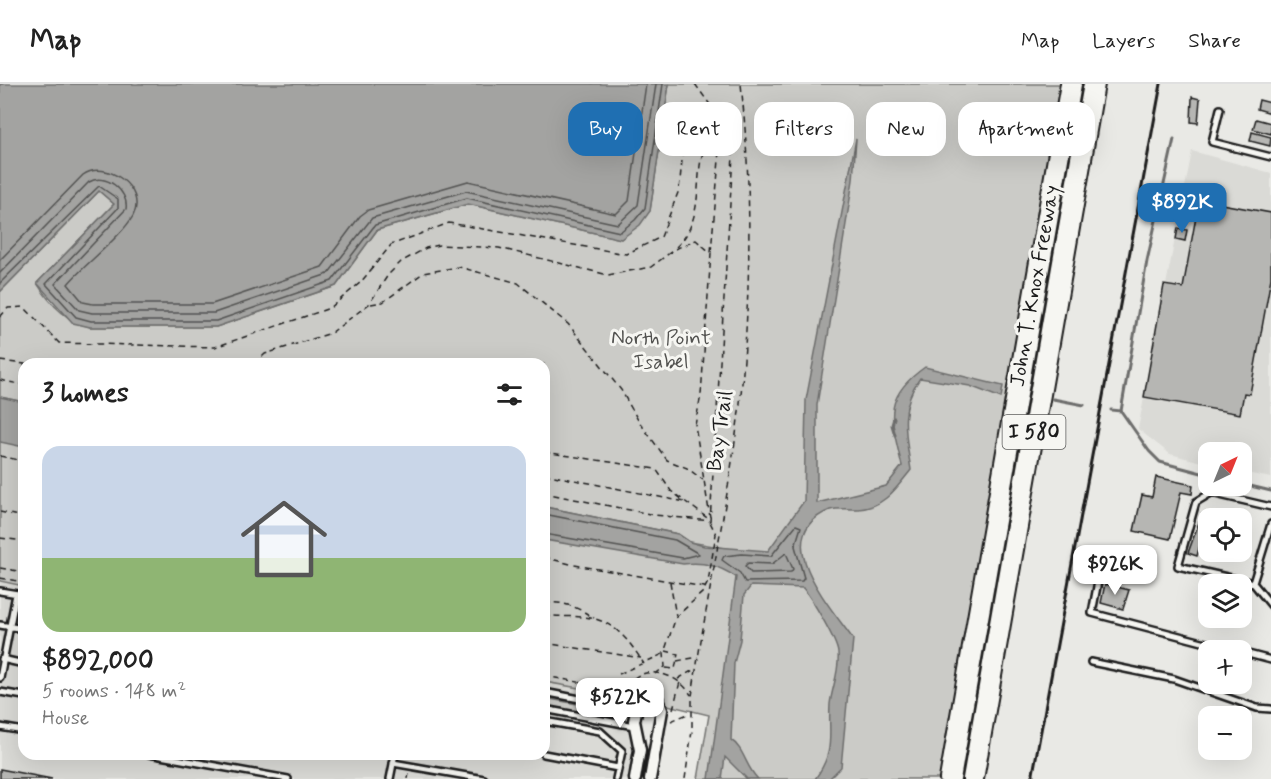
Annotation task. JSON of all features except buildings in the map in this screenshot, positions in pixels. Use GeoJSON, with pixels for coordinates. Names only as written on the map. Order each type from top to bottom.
{"type":"FeatureCollection","features":[{"type":"Feature","properties":{"kind":"highway","name":"John T. Knox Freeway"},"geometry":{"type":"LineString","coordinates":[[950,779],[1071,84]]}},
{"type":"Feature","properties":{"kind":"highway","name":"John T. Knox Freeway"},"geometry":{"type":"LineString","coordinates":[[973,779],[1094,84]]}},
{"type":"Feature","properties":{"kind":"street"},"geometry":{"type":"LineString","coordinates":[[635,779],[640,750],[634,726],[636,710],[642,699],[654,698],[661,705],[666,720],[650,779]]}},
{"type":"Feature","properties":{"kind":"lane"},"geometry":{"type":"LineString","coordinates":[[1220,109],[1212,142],[1271,157]]}},
{"type":"Feature","properties":{"kind":"lane"},"geometry":{"type":"LineString","coordinates":[[1271,507],[1211,493],[1196,502],[1178,566],[1253,583],[1271,605]]}},
{"type":"Feature","properties":{"kind":"lane"},"geometry":{"type":"LineString","coordinates":[[1253,583],[1271,524]]}},
{"type":"Feature","properties":{"kind":"lane"},"geometry":{"type":"LineString","coordinates":[[1102,560],[1092,613],[1198,641]]}},
{"type":"Feature","properties":{"kind":"lane"},"geometry":{"type":"LineString","coordinates":[[0,591],[16,594],[0,678]]}},
{"type":"Feature","properties":{"kind":"lane"},"geometry":{"type":"LineString","coordinates":[[0,625],[18,628]]}},
{"type":"Feature","properties":{"kind":"lane"},"geometry":{"type":"LineString","coordinates":[[1252,655],[1271,660]]}},
{"type":"Feature","properties":{"kind":"lane"},"geometry":{"type":"LineString","coordinates":[[2,659],[18,663]]}},
{"type":"Feature","properties":{"kind":"lane"},"geometry":{"type":"LineString","coordinates":[[1092,662],[1174,679],[1198,687]]}},
{"type":"Feature","properties":{"kind":"lane"},"geometry":{"type":"LineString","coordinates":[[0,692],[18,695]]}},
{"type":"Feature","properties":{"kind":"lane"},"geometry":{"type":"LineString","coordinates":[[550,693],[636,710]]}},
{"type":"Feature","properties":{"kind":"lane"},"geometry":{"type":"LineString","coordinates":[[1221,694],[1257,708],[1271,709]]}},
{"type":"Feature","properties":{"kind":"lane"},"geometry":{"type":"LineString","coordinates":[[550,710],[634,726]]}},
{"type":"Feature","properties":{"kind":"lane"},"geometry":{"type":"LineString","coordinates":[[550,723],[600,731],[622,751],[616,779]]}},
{"type":"Feature","properties":{"kind":"lane"},"geometry":{"type":"LineString","coordinates":[[0,727],[18,730]]}},
{"type":"Feature","properties":{"kind":"lane"},"geometry":{"type":"LineString","coordinates":[[550,755],[618,768]]}},
{"type":"Feature","properties":{"kind":"lane"},"geometry":{"type":"LineString","coordinates":[[196,760],[288,779]]}},
{"type":"Feature","properties":{"kind":"lane"},"geometry":{"type":"LineString","coordinates":[[390,779],[394,760]]}},
{"type":"Feature","properties":{"kind":"lane"},"geometry":{"type":"LineString","coordinates":[[393,763],[484,779]]}},
{"type":"Feature","properties":{"kind":"path"},"geometry":{"type":"LineString","coordinates":[[695,84],[709,102]]}},
{"type":"Feature","properties":{"kind":"path","name":"Bay Trail"},"geometry":{"type":"LineString","coordinates":[[685,779],[692,731],[690,713],[692,696],[741,394],[748,268],[749,181],[741,84]]}},
{"type":"Feature","properties":{"kind":"path"},"geometry":{"type":"LineString","coordinates":[[261,358],[265,354],[331,333],[369,304],[388,275],[401,262],[426,248],[439,245],[499,248],[608,275],[651,267],[683,241],[698,204],[701,160],[704,147],[710,142],[718,152],[719,160],[700,395],[695,425],[710,520],[716,534],[716,545]]}},
{"type":"Feature","properties":{"kind":"path"},"geometry":{"type":"LineString","coordinates":[[0,317],[9,308],[24,308],[59,343],[215,347],[330,308],[361,282],[391,245],[449,223],[626,254],[662,237],[679,190],[682,156]]}},
{"type":"Feature","properties":{"kind":"path"},"geometry":{"type":"LineString","coordinates":[[710,520],[733,156]]}},
{"type":"Feature","properties":{"kind":"path"},"geometry":{"type":"LineString","coordinates":[[675,249],[696,240],[711,253]]}},
{"type":"Feature","properties":{"kind":"path"},"geometry":{"type":"LineString","coordinates":[[369,304],[383,302],[423,273],[459,267],[518,283],[568,324],[621,390],[638,420],[667,460],[687,468],[704,481]]}},
{"type":"Feature","properties":{"kind":"path"},"geometry":{"type":"LineString","coordinates":[[0,361],[18,363]]}},
{"type":"Feature","properties":{"kind":"path"},"geometry":{"type":"LineString","coordinates":[[0,381],[18,384]]}},
{"type":"Feature","properties":{"kind":"path"},"geometry":{"type":"LineString","coordinates":[[550,453],[656,468],[671,491],[710,520]]}},
{"type":"Feature","properties":{"kind":"path"},"geometry":{"type":"LineString","coordinates":[[0,456],[18,460]]}},
{"type":"Feature","properties":{"kind":"path"},"geometry":{"type":"LineString","coordinates":[[550,475],[686,502]]}},
{"type":"Feature","properties":{"kind":"path"},"geometry":{"type":"LineString","coordinates":[[550,494],[655,515],[710,520]]}},
{"type":"Feature","properties":{"kind":"path"},"geometry":{"type":"LineString","coordinates":[[0,512],[18,516]]}},
{"type":"Feature","properties":{"kind":"path"},"geometry":{"type":"LineString","coordinates":[[0,538],[18,540]]}},
{"type":"Feature","properties":{"kind":"path"},"geometry":{"type":"LineString","coordinates":[[550,559],[574,565],[706,587]]}},
{"type":"Feature","properties":{"kind":"path"},"geometry":{"type":"LineString","coordinates":[[0,568],[18,571]]}},
{"type":"Feature","properties":{"kind":"path"},"geometry":{"type":"LineString","coordinates":[[676,617],[706,587],[712,570]]}},
{"type":"Feature","properties":{"kind":"path"},"geometry":{"type":"LineString","coordinates":[[0,578],[18,581]]}},
{"type":"Feature","properties":{"kind":"path"},"geometry":{"type":"LineString","coordinates":[[665,668],[665,652],[676,617],[670,581]]}},
{"type":"Feature","properties":{"kind":"path"},"geometry":{"type":"LineString","coordinates":[[550,603],[571,605],[614,627],[644,664]]}},
{"type":"Feature","properties":{"kind":"path"},"geometry":{"type":"LineString","coordinates":[[550,615],[594,618]]}},
{"type":"Feature","properties":{"kind":"path"},"geometry":{"type":"LineString","coordinates":[[550,644],[641,658]]}},
{"type":"Feature","properties":{"kind":"path"},"geometry":{"type":"LineString","coordinates":[[619,674],[665,652],[678,654],[675,669],[665,668],[655,674]]}},
{"type":"Feature","properties":{"kind":"path"},"geometry":{"type":"LineString","coordinates":[[676,662],[698,657]]}},
{"type":"Feature","properties":{"kind":"path"},"geometry":{"type":"LineString","coordinates":[[678,679],[696,669]]}},
{"type":"Feature","properties":{"kind":"path"},"geometry":{"type":"LineString","coordinates":[[550,677],[619,689],[639,676],[655,674],[678,679],[692,696]]}},
{"type":"Feature","properties":{"kind":"path"},"geometry":{"type":"LineString","coordinates":[[666,720],[677,686],[681,682]]}},
{"type":"Feature","properties":{"kind":"path"},"geometry":{"type":"LineString","coordinates":[[666,720],[690,713]]}},
{"type":"Feature","properties":{"kind":"shaded area"},"geometry":{"type":"Polygon","coordinates":[[[1192,151],[1271,173],[1271,478],[1252,474],[1252,442],[1198,442],[1198,461],[1170,454],[1138,429],[1192,151]]]}},
{"type":"Feature","properties":{"kind":"shaded area"},"geometry":{"type":"Polygon","coordinates":[[[0,581],[18,585],[18,760],[550,760],[550,683],[647,700],[631,779],[0,779],[0,581]]]}},
{"type":"Feature","properties":{"kind":"green space","name":"North Point Isabel"},"geometry":{"type":"Polygon","coordinates":[[[669,84],[1071,84],[1068,102],[958,102],[958,156],[1058,156],[942,779],[698,779],[709,715],[647,700],[550,683],[550,523],[737,559],[731,549],[690,542],[678,534],[550,508],[550,358],[18,358],[18,401],[0,397],[0,292],[99,191],[114,204],[37,283],[59,311],[73,321],[90,327],[216,327],[336,286],[377,230],[468,204],[621,239],[650,211],[658,156],[742,156],[742,102],[666,102],[669,84]]]}},
{"type":"Feature","properties":{"kind":"green space"},"geometry":{"type":"Polygon","coordinates":[[[0,417],[18,421],[18,585],[0,581],[0,417]]]}},
{"type":"Feature","properties":{"kind":"green space"},"geometry":{"type":"Polygon","coordinates":[[[550,699],[622,712],[624,717],[620,720],[550,707],[550,699]]]}},
{"type":"Feature","properties":{"kind":"water"},"geometry":{"type":"Polygon","coordinates":[[[0,84],[669,84],[666,102],[655,102],[655,156],[658,156],[650,211],[640,225],[621,239],[468,204],[377,230],[336,286],[216,327],[90,327],[73,323],[37,283],[114,204],[99,191],[0,292],[0,84]]]}},
{"type":"Feature","properties":{"kind":"water"},"geometry":{"type":"Polygon","coordinates":[[[856,139],[853,180],[817,405],[817,503],[886,486],[902,466],[893,422],[895,400],[911,378],[925,367],[1003,386],[1001,398],[970,386],[920,378],[913,389],[906,411],[906,434],[911,470],[882,501],[867,508],[830,510],[812,522],[803,536],[803,554],[809,572],[819,591],[853,639],[841,767],[829,779],[815,779],[822,769],[828,751],[830,704],[838,666],[837,647],[829,630],[803,588],[751,586],[744,595],[740,640],[734,663],[731,740],[739,748],[758,779],[747,779],[725,757],[722,779],[709,779],[736,577],[717,567],[705,564],[683,564],[550,541],[550,508],[678,534],[690,542],[704,546],[768,551],[804,501],[806,400],[856,139]]]}},
{"type":"Feature","properties":{"kind":"water"},"geometry":{"type":"Polygon","coordinates":[[[0,397],[18,401],[18,446],[0,442],[0,397]]]}},
{"type":"Feature","properties":{"kind":"waterway"},"geometry":{"type":"LineString","coordinates":[[1121,411],[1147,261],[1174,139]]}},
{"type":"Feature","properties":{"kind":"waterway"},"geometry":{"type":"LineString","coordinates":[[1053,399],[1084,405]]}},
{"type":"Feature","properties":{"kind":"waterway"},"geometry":{"type":"LineString","coordinates":[[1111,410],[1121,411]]}},
{"type":"Feature","properties":{"kind":"waterway"},"geometry":{"type":"LineString","coordinates":[[1121,411],[1149,451],[1160,462],[1198,472]]}},
{"type":"Feature","properties":{"kind":"waterway"},"geometry":{"type":"LineString","coordinates":[[894,418],[892,425],[895,435]]}},
{"type":"Feature","properties":{"kind":"waterway"},"geometry":{"type":"LineString","coordinates":[[1252,486],[1271,491]]}},
{"type":"Feature","properties":{"kind":"railway"},"geometry":{"type":"LineString","coordinates":[[1032,779],[1161,84]]}}]}
